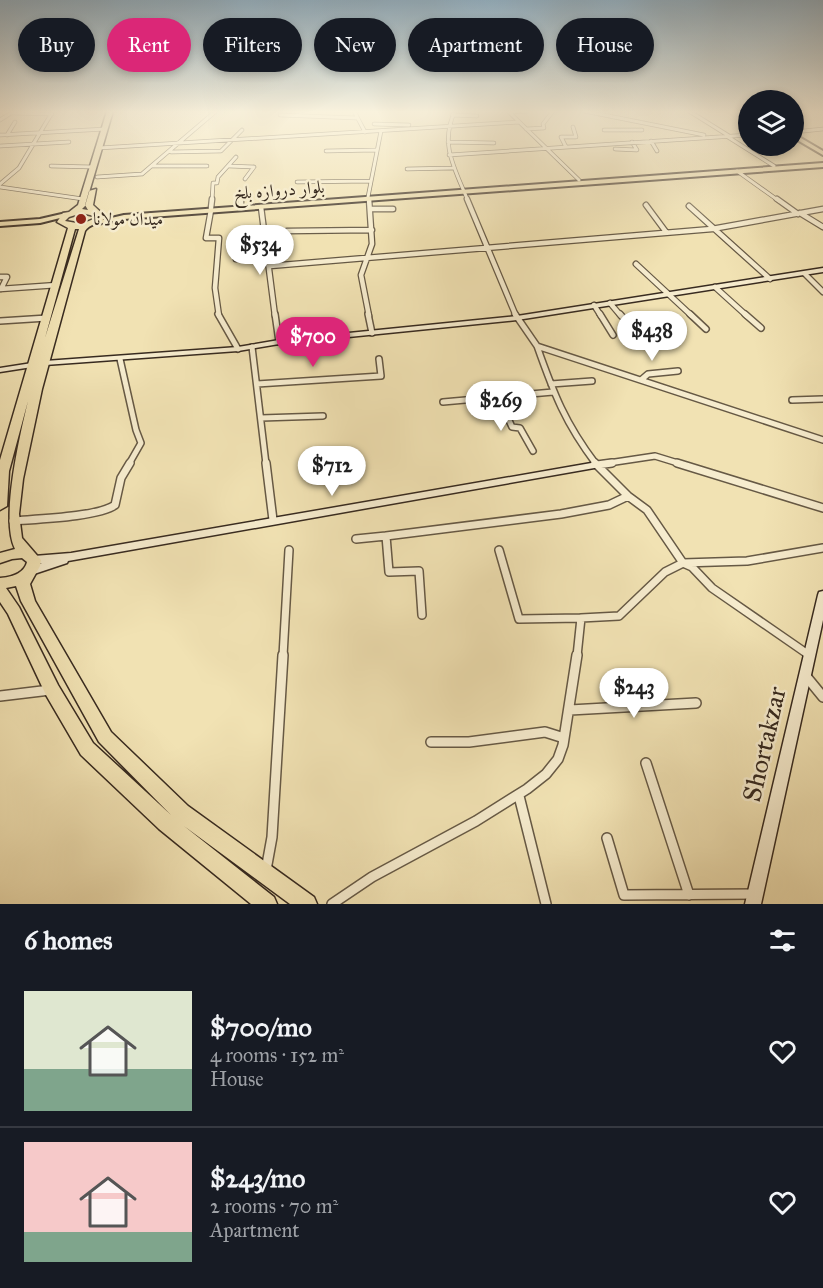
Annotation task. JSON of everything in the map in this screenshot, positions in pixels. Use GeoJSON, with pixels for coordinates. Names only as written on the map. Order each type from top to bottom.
{"type":"FeatureCollection","features":[{"type":"Feature","properties":{"kind":"highway"},"geometry":{"type":"LineString","coordinates":[[86,225],[67,225],[61,220],[81,206],[100,153]]}},
{"type":"Feature","properties":{"kind":"highway"},"geometry":{"type":"LineString","coordinates":[[96,215],[89,205],[101,153]]}},
{"type":"Feature","properties":{"kind":"highway"},"geometry":{"type":"LineString","coordinates":[[69,214],[96,215]]}},
{"type":"Feature","properties":{"kind":"highway"},"geometry":{"type":"LineString","coordinates":[[0,506],[3,471],[81,231],[96,215]]}},
{"type":"Feature","properties":{"kind":"highway"},"geometry":{"type":"LineString","coordinates":[[67,225],[57,285],[47,318],[16,470],[13,521],[15,537],[29,565],[23,585],[28,601],[105,737],[181,812],[307,904]]}},
{"type":"Feature","properties":{"kind":"highway"},"geometry":{"type":"LineString","coordinates":[[0,558],[10,554],[29,565]]}},
{"type":"Feature","properties":{"kind":"highway"},"geometry":{"type":"LineString","coordinates":[[0,583],[29,565]]}},
{"type":"Feature","properties":{"kind":"highway"},"geometry":{"type":"LineString","coordinates":[[0,591],[14,611],[52,690],[87,749],[166,823],[267,904]]}},
{"type":"Feature","properties":{"kind":"main road","name":"بلوار دروازه بلخ"},"geometry":{"type":"LineString","coordinates":[[211,209],[261,207],[579,180],[823,164]]}},
{"type":"Feature","properties":{"kind":"main road","name":"بلوار دروازه بلخ"},"geometry":{"type":"LineString","coordinates":[[463,190],[823,164]]}},
{"type":"Feature","properties":{"kind":"main road","name":"بلوار دروازه بلخ"},"geometry":{"type":"LineString","coordinates":[[96,215],[124,217],[241,206],[368,198]]}},
{"type":"Feature","properties":{"kind":"main road"},"geometry":{"type":"LineString","coordinates":[[0,225],[40,221],[69,214]]}},
{"type":"Feature","properties":{"kind":"main road"},"geometry":{"type":"LineString","coordinates":[[0,225],[67,225]]}},
{"type":"Feature","properties":{"kind":"street"},"geometry":{"type":"LineString","coordinates":[[0,186],[19,168],[27,153]]}},
{"type":"Feature","properties":{"kind":"street"},"geometry":{"type":"LineString","coordinates":[[97,177],[142,174],[168,153]]}},
{"type":"Feature","properties":{"kind":"street"},"geometry":{"type":"LineString","coordinates":[[372,333],[361,275],[369,258],[372,230],[368,198],[375,153]]}},
{"type":"Feature","properties":{"kind":"street"},"geometry":{"type":"LineString","coordinates":[[474,153],[449,155],[517,318],[537,346],[572,432],[597,465],[628,496],[647,510],[682,562],[692,567],[712,588],[809,655]]}},
{"type":"Feature","properties":{"kind":"street"},"geometry":{"type":"LineString","coordinates":[[551,153],[579,180]]}},
{"type":"Feature","properties":{"kind":"street"},"geometry":{"type":"LineString","coordinates":[[754,153],[774,166]]}},
{"type":"Feature","properties":{"kind":"street"},"geometry":{"type":"LineString","coordinates":[[236,158],[218,177],[217,183],[213,183],[206,238],[219,238],[216,256],[217,314],[225,322],[238,349]]}},
{"type":"Feature","properties":{"kind":"street"},"geometry":{"type":"LineString","coordinates":[[51,166],[93,167]]}},
{"type":"Feature","properties":{"kind":"street"},"geometry":{"type":"LineString","coordinates":[[152,166],[207,166]]}},
{"type":"Feature","properties":{"kind":"street"},"geometry":{"type":"LineString","coordinates":[[229,166],[254,167],[245,179]]}},
{"type":"Feature","properties":{"kind":"street"},"geometry":{"type":"LineString","coordinates":[[407,169],[453,168]]}},
{"type":"Feature","properties":{"kind":"street"},"geometry":{"type":"LineString","coordinates":[[737,171],[823,227]]}},
{"type":"Feature","properties":{"kind":"street"},"geometry":{"type":"LineString","coordinates":[[297,182],[370,182]]}},
{"type":"Feature","properties":{"kind":"street"},"geometry":{"type":"LineString","coordinates":[[0,186],[83,199]]}},
{"type":"Feature","properties":{"kind":"street"},"geometry":{"type":"LineString","coordinates":[[240,192],[241,206]]}},
{"type":"Feature","properties":{"kind":"street"},"geometry":{"type":"LineString","coordinates":[[646,205],[666,232]]}},
{"type":"Feature","properties":{"kind":"street"},"geometry":{"type":"LineString","coordinates":[[689,206],[770,279]]}},
{"type":"Feature","properties":{"kind":"street"},"geometry":{"type":"LineString","coordinates":[[261,207],[279,342]]}},
{"type":"Feature","properties":{"kind":"street"},"geometry":{"type":"LineString","coordinates":[[370,209],[393,209]]}},
{"type":"Feature","properties":{"kind":"street"},"geometry":{"type":"LineString","coordinates":[[270,266],[712,229],[823,209]]}},
{"type":"Feature","properties":{"kind":"street"},"geometry":{"type":"LineString","coordinates":[[287,231],[372,230]]}},
{"type":"Feature","properties":{"kind":"street"},"geometry":{"type":"LineString","coordinates":[[236,259],[268,257]]}},
{"type":"Feature","properties":{"kind":"street"},"geometry":{"type":"LineString","coordinates":[[636,264],[706,329]]}},
{"type":"Feature","properties":{"kind":"street"},"geometry":{"type":"LineString","coordinates":[[0,370],[39,364],[238,349],[279,342],[517,318],[823,270]]}},
{"type":"Feature","properties":{"kind":"street"},"geometry":{"type":"LineString","coordinates":[[805,274],[823,292]]}},
{"type":"Feature","properties":{"kind":"street"},"geometry":{"type":"LineString","coordinates":[[0,277],[7,277],[0,289]]}},
{"type":"Feature","properties":{"kind":"street"},"geometry":{"type":"LineString","coordinates":[[0,289],[57,285]]}},
{"type":"Feature","properties":{"kind":"street"},"geometry":{"type":"LineString","coordinates":[[715,287],[761,327]]}},
{"type":"Feature","properties":{"kind":"street"},"geometry":{"type":"LineString","coordinates":[[610,303],[633,329]]}},
{"type":"Feature","properties":{"kind":"street"},"geometry":{"type":"LineString","coordinates":[[594,305],[613,334]]}},
{"type":"Feature","properties":{"kind":"street"},"geometry":{"type":"LineString","coordinates":[[0,321],[47,318]]}},
{"type":"Feature","properties":{"kind":"street"},"geometry":{"type":"LineString","coordinates":[[537,346],[823,440]]}},
{"type":"Feature","properties":{"kind":"street"},"geometry":{"type":"LineString","coordinates":[[252,347],[273,520]]}},
{"type":"Feature","properties":{"kind":"street"},"geometry":{"type":"LineString","coordinates":[[13,521],[84,514],[115,505],[121,478],[141,443],[134,432],[129,392],[119,366],[120,359]]}},
{"type":"Feature","properties":{"kind":"street"},"geometry":{"type":"LineString","coordinates":[[257,384],[381,376],[379,359]]}},
{"type":"Feature","properties":{"kind":"street"},"geometry":{"type":"LineString","coordinates":[[641,380],[648,374],[678,371]]}},
{"type":"Feature","properties":{"kind":"street"},"geometry":{"type":"LineString","coordinates":[[551,384],[592,381]]}},
{"type":"Feature","properties":{"kind":"street"},"geometry":{"type":"LineString","coordinates":[[443,402],[554,392]]}},
{"type":"Feature","properties":{"kind":"street"},"geometry":{"type":"LineString","coordinates":[[498,396],[512,427],[520,428],[533,451]]}},
{"type":"Feature","properties":{"kind":"street"},"geometry":{"type":"LineString","coordinates":[[792,400],[823,399]]}},
{"type":"Feature","properties":{"kind":"street"},"geometry":{"type":"LineString","coordinates":[[261,418],[323,416]]}},
{"type":"Feature","properties":{"kind":"street"},"geometry":{"type":"LineString","coordinates":[[29,565],[273,520],[655,456],[823,508]]}},
{"type":"Feature","properties":{"kind":"street"},"geometry":{"type":"LineString","coordinates":[[356,538],[561,514],[609,505],[628,496]]}},
{"type":"Feature","properties":{"kind":"street"},"geometry":{"type":"LineString","coordinates":[[386,536],[389,572],[419,571],[422,615]]}},
{"type":"Feature","properties":{"kind":"street"},"geometry":{"type":"LineString","coordinates":[[499,550],[519,619],[619,616],[665,572],[682,562],[747,561],[823,548]]}},
{"type":"Feature","properties":{"kind":"street"},"geometry":{"type":"LineString","coordinates":[[266,874],[272,837],[289,550]]}},
{"type":"Feature","properties":{"kind":"street","name":"Shortakzar"},"geometry":{"type":"LineString","coordinates":[[754,899],[823,595]]}},
{"type":"Feature","properties":{"kind":"street"},"geometry":{"type":"LineString","coordinates":[[332,904],[377,874],[519,796],[554,765],[564,738],[570,710],[580,618]]}},
{"type":"Feature","properties":{"kind":"street"},"geometry":{"type":"LineString","coordinates":[[804,674],[823,697]]}},
{"type":"Feature","properties":{"kind":"street"},"geometry":{"type":"LineString","coordinates":[[0,696],[52,690]]}},
{"type":"Feature","properties":{"kind":"street"},"geometry":{"type":"LineString","coordinates":[[570,710],[696,703]]}},
{"type":"Feature","properties":{"kind":"street"},"geometry":{"type":"LineString","coordinates":[[430,742],[470,742],[545,732],[564,738]]}},
{"type":"Feature","properties":{"kind":"street"},"geometry":{"type":"LineString","coordinates":[[646,764],[689,895]]}},
{"type":"Feature","properties":{"kind":"street"},"geometry":{"type":"LineString","coordinates":[[519,796],[546,904]]}},
{"type":"Feature","properties":{"kind":"street"},"geometry":{"type":"LineString","coordinates":[[607,838],[624,895],[689,895],[754,899]]}},
{"type":"Feature","properties":{"kind":"place","name":"میدان مولانا"},"geometry":{"type":"Point","coordinates":[81,219]}}]}
